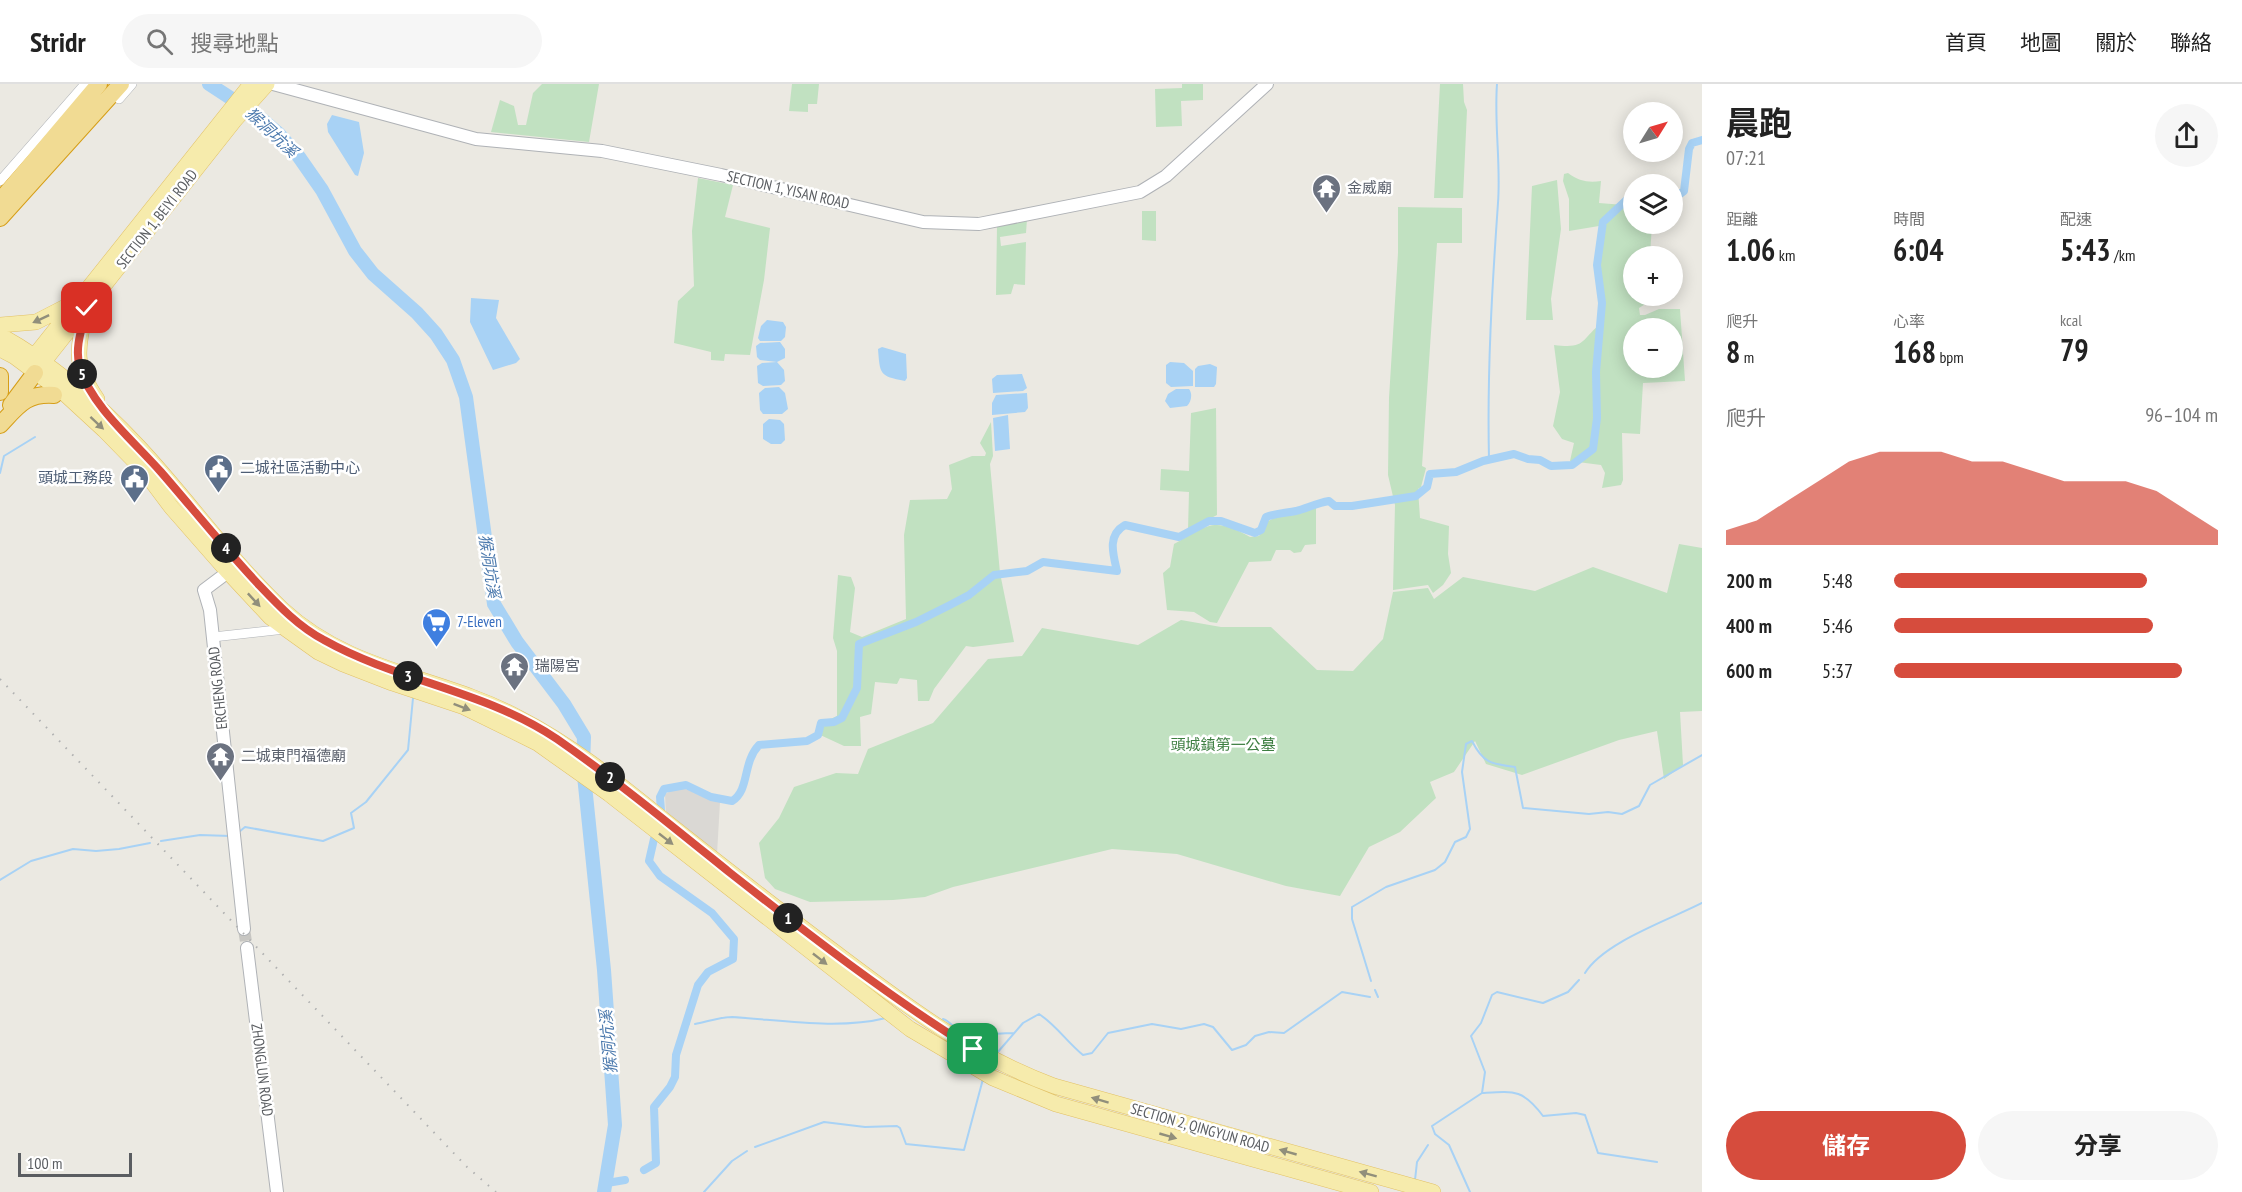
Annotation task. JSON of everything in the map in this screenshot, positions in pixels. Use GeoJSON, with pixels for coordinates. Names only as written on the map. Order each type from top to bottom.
{"type":"FeatureCollection","features":[{"type":"Feature","properties":{"kind":"highway"},"geometry":{"type":"LineString","coordinates":[[0,201],[99,84]]}},
{"type":"Feature","properties":{"kind":"highway"},"geometry":{"type":"LineString","coordinates":[[0,219],[121,84]]}},
{"type":"Feature","properties":{"kind":"highway"},"geometry":{"type":"LineString","coordinates":[[0,402],[35,364]]}},
{"type":"Feature","properties":{"kind":"highway"},"geometry":{"type":"LineString","coordinates":[[0,420],[35,364]]}},
{"type":"Feature","properties":{"kind":"highway"},"geometry":{"type":"LineString","coordinates":[[0,376],[0,392]]}},
{"type":"Feature","properties":{"kind":"highway"},"geometry":{"type":"LineString","coordinates":[[0,425],[23,401],[39,394],[60,395]]}},
{"type":"Feature","properties":{"kind":"main road","name":"SECTION 1, BEIYI ROAD"},"geometry":{"type":"LineString","coordinates":[[35,364],[230,117],[263,86]]}},
{"type":"Feature","properties":{"kind":"main road"},"geometry":{"type":"LineString","coordinates":[[0,326],[36,322],[82,304],[78,343],[79,364],[88,385],[111,419]]}},
{"type":"Feature","properties":{"kind":"main road"},"geometry":{"type":"LineString","coordinates":[[0,335],[35,364],[88,397],[111,419],[139,447],[203,532]]}},
{"type":"Feature","properties":{"kind":"main road"},"geometry":{"type":"LineString","coordinates":[[0,349],[35,364],[60,395],[104,430],[203,532],[235,569],[270,617],[286,629],[318,652],[343,664],[392,684],[464,707],[512,729],[558,756],[904,1024],[968,1056]]}},
{"type":"Feature","properties":{"kind":"main road"},"geometry":{"type":"LineString","coordinates":[[235,569],[320,638],[357,658],[498,707],[555,738],[617,783],[968,1056]]}},
{"type":"Feature","properties":{"kind":"main road","name":"SECTION 2, QINGYUN ROAD"},"geometry":{"type":"LineString","coordinates":[[968,1056],[1056,1104],[1371,1192]]}},
{"type":"Feature","properties":{"kind":"main road","name":"SECTION 2, QINGYUN ROAD"},"geometry":{"type":"LineString","coordinates":[[997,1071],[1432,1192]]}},
{"type":"Feature","properties":{"kind":"street"},"geometry":{"type":"LineString","coordinates":[[0,181],[85,84]]}},
{"type":"Feature","properties":{"kind":"street"},"geometry":{"type":"LineString","coordinates":[[0,229],[132,84]]}},
{"type":"Feature","properties":{"kind":"street","name":"SECTION 1, YISAN ROAD"},"geometry":{"type":"LineString","coordinates":[[263,86],[476,139],[602,151],[721,174],[922,222],[956,225],[979,224],[1140,192],[1166,176],[1267,84]]}},
{"type":"Feature","properties":{"kind":"street","name":"ERCHENG ROAD"},"geometry":{"type":"LineString","coordinates":[[235,569],[204,590],[210,610],[244,929]]}},
{"type":"Feature","properties":{"kind":"street"},"geometry":{"type":"LineString","coordinates":[[213,637],[286,629]]}},
{"type":"Feature","properties":{"kind":"street","name":"ZHONGLUN ROAD"},"geometry":{"type":"LineString","coordinates":[[247,948],[277,1192]]}},
{"type":"Feature","properties":{"kind":"shaded area"},"geometry":{"type":"Polygon","coordinates":[[[683,788],[720,802],[717,854],[666,815],[665,794],[683,788]]]}},
{"type":"Feature","properties":{"kind":"green space"},"geometry":{"type":"Polygon","coordinates":[[[542,84],[599,84],[589,142],[491,132],[500,100],[514,106],[518,125],[526,125],[533,93],[542,84]]]}},
{"type":"Feature","properties":{"kind":"green space"},"geometry":{"type":"Polygon","coordinates":[[[792,84],[819,84],[817,104],[808,104],[808,112],[789,111],[792,84]]]}},
{"type":"Feature","properties":{"kind":"green space"},"geometry":{"type":"Polygon","coordinates":[[[1182,84],[1203,84],[1203,100],[1181,101],[1182,126],[1156,127],[1155,89],[1182,88],[1182,84]]]}},
{"type":"Feature","properties":{"kind":"green space"},"geometry":{"type":"Polygon","coordinates":[[[1440,84],[1463,84],[1467,110],[1463,198],[1434,198],[1440,84]]]}},
{"type":"Feature","properties":{"kind":"green space"},"geometry":{"type":"Polygon","coordinates":[[[1568,173],[1584,181],[1601,181],[1599,203],[1623,205],[1623,234],[1651,234],[1651,246],[1623,246],[1623,306],[1642,306],[1639,308],[1640,315],[1659,309],[1680,309],[1681,318],[1623,318],[1623,378],[1683,378],[1683,352],[1685,381],[1643,383],[1640,434],[1622,433],[1623,480],[1621,485],[1602,488],[1605,473],[1601,465],[1570,461],[1574,443],[1562,439],[1553,426],[1560,392],[1554,345],[1573,346],[1582,342],[1603,322],[1604,299],[1599,265],[1605,228],[1599,226],[1569,231],[1569,199],[1563,181],[1564,174],[1568,173]]]}},
{"type":"Feature","properties":{"kind":"green space"},"geometry":{"type":"Polygon","coordinates":[[[698,178],[733,185],[725,217],[770,228],[764,280],[750,355],[725,354],[724,361],[711,360],[711,352],[674,343],[678,301],[694,286],[692,231],[698,178]]]}},
{"type":"Feature","properties":{"kind":"green space"},"geometry":{"type":"Polygon","coordinates":[[[1557,180],[1561,229],[1551,299],[1553,320],[1526,320],[1532,186],[1557,180]]]}},
{"type":"Feature","properties":{"kind":"green space"},"geometry":{"type":"Polygon","coordinates":[[[1398,207],[1462,208],[1462,243],[1437,243],[1422,466],[1426,468],[1421,487],[1418,489],[1420,518],[1449,526],[1448,554],[1451,573],[1443,585],[1433,593],[1428,585],[1393,590],[1395,505],[1388,475],[1389,398],[1398,253],[1398,207]]]}},
{"type":"Feature","properties":{"kind":"green space"},"geometry":{"type":"Polygon","coordinates":[[[1142,211],[1156,211],[1156,241],[1142,240],[1142,211]]]}},
{"type":"Feature","properties":{"kind":"green space"},"geometry":{"type":"Polygon","coordinates":[[[1027,219],[1026,233],[1000,237],[1001,246],[1026,242],[1025,285],[1014,284],[1011,294],[996,295],[997,226],[1027,219]]]}},
{"type":"Feature","properties":{"kind":"green space"},"geometry":{"type":"Polygon","coordinates":[[[1216,408],[1217,515],[1188,530],[1189,492],[1160,490],[1161,469],[1189,471],[1191,413],[1216,408]]]}},
{"type":"Feature","properties":{"kind":"green space"},"geometry":{"type":"Polygon","coordinates":[[[991,422],[993,456],[990,464],[1000,573],[1014,642],[966,646],[934,689],[929,701],[918,701],[917,680],[900,678],[897,684],[875,682],[871,714],[860,717],[861,746],[844,746],[816,733],[820,724],[837,716],[837,651],[833,638],[838,575],[851,577],[855,588],[850,632],[862,637],[906,619],[904,535],[910,500],[947,499],[952,489],[949,465],[972,456],[985,456],[986,453],[980,443],[991,422]]]}},
{"type":"Feature","properties":{"kind":"green space"},"geometry":{"type":"Polygon","coordinates":[[[1316,506],[1316,544],[1305,545],[1301,552],[1276,550],[1271,561],[1249,562],[1217,623],[1210,622],[1194,612],[1167,610],[1163,573],[1170,567],[1174,544],[1203,528],[1219,525],[1238,530],[1250,537],[1259,536],[1268,521],[1277,517],[1294,515],[1316,506]]]}},
{"type":"Feature","properties":{"kind":"green space","name":"頭城鎮第一公墓"},"geometry":{"type":"Polygon","coordinates":[[[1679,544],[1702,548],[1702,711],[1680,712],[1683,765],[1664,779],[1657,731],[1619,740],[1522,775],[1486,764],[1475,741],[1454,772],[1430,782],[1436,798],[1400,832],[1369,847],[1340,896],[1286,886],[1177,854],[1112,849],[953,887],[925,897],[893,900],[810,902],[775,889],[765,878],[759,843],[779,818],[794,787],[836,773],[858,774],[868,749],[933,723],[988,659],[1022,656],[1042,628],[1138,645],[1181,620],[1221,627],[1271,627],[1317,670],[1353,671],[1383,639],[1393,592],[1428,588],[1434,599],[1463,577],[1535,591],[1593,567],[1667,593],[1679,544]]]}},
{"type":"Feature","properties":{"kind":"water"},"geometry":{"type":"Polygon","coordinates":[[[332,115],[359,122],[364,153],[358,176],[355,175],[328,132],[327,124],[332,115]]]}},
{"type":"Feature","properties":{"kind":"water"},"geometry":{"type":"Polygon","coordinates":[[[471,298],[499,300],[496,318],[520,359],[516,363],[493,370],[470,322],[471,298]]]}},
{"type":"Feature","properties":{"kind":"water"},"geometry":{"type":"Polygon","coordinates":[[[767,320],[783,322],[786,327],[785,337],[781,341],[760,341],[758,338],[761,326],[767,320]]]}},
{"type":"Feature","properties":{"kind":"water"},"geometry":{"type":"Polygon","coordinates":[[[780,342],[785,349],[785,358],[777,362],[760,360],[757,357],[756,346],[760,343],[780,342]]]}},
{"type":"Feature","properties":{"kind":"water"},"geometry":{"type":"Polygon","coordinates":[[[882,347],[906,354],[907,378],[905,381],[882,372],[878,349],[882,347]]]}},
{"type":"Feature","properties":{"kind":"water"},"geometry":{"type":"Polygon","coordinates":[[[777,362],[784,370],[785,381],[781,385],[763,386],[758,383],[757,366],[762,363],[777,362]]]}},
{"type":"Feature","properties":{"kind":"water"},"geometry":{"type":"Polygon","coordinates":[[[1170,362],[1184,363],[1193,371],[1193,386],[1171,387],[1166,383],[1166,365],[1170,362]]]}},
{"type":"Feature","properties":{"kind":"water"},"geometry":{"type":"Polygon","coordinates":[[[1210,364],[1217,367],[1216,384],[1214,387],[1195,387],[1195,369],[1198,366],[1210,364]]]}},
{"type":"Feature","properties":{"kind":"water"},"geometry":{"type":"Polygon","coordinates":[[[1022,374],[1027,388],[1023,391],[993,393],[992,379],[997,375],[1022,374]]]}},
{"type":"Feature","properties":{"kind":"water"},"geometry":{"type":"Polygon","coordinates":[[[779,387],[785,393],[788,409],[782,414],[763,414],[760,410],[759,393],[765,388],[779,387]]]}},
{"type":"Feature","properties":{"kind":"water"},"geometry":{"type":"Polygon","coordinates":[[[1176,389],[1189,389],[1191,398],[1187,406],[1170,408],[1165,401],[1168,394],[1176,389]]]}},
{"type":"Feature","properties":{"kind":"water"},"geometry":{"type":"Polygon","coordinates":[[[1027,393],[1028,408],[1025,412],[992,415],[992,403],[996,395],[1027,393]]]}},
{"type":"Feature","properties":{"kind":"water"},"geometry":{"type":"Polygon","coordinates":[[[1008,415],[1010,449],[995,451],[993,418],[1008,415]]]}},
{"type":"Feature","properties":{"kind":"water"},"geometry":{"type":"Polygon","coordinates":[[[769,419],[780,420],[784,424],[785,440],[781,444],[771,444],[763,439],[763,424],[769,419]]]}},
{"type":"Feature","properties":{"kind":"waterway","name":"猴洞坑溪"},"geometry":{"type":"LineString","coordinates":[[209,84],[258,116],[279,134],[299,157],[322,190],[355,251],[373,274],[417,313],[436,334],[453,360],[466,397],[494,604],[517,642],[564,704],[584,737],[583,766],[604,970],[615,1125],[604,1192]]}},
{"type":"Feature","properties":{"kind":"waterway"},"geometry":{"type":"LineString","coordinates":[[1489,459],[1490,331],[1499,188],[1497,84]]}},
{"type":"Feature","properties":{"kind":"waterway"},"geometry":{"type":"LineString","coordinates":[[1683,192],[1689,149],[1692,143],[1702,140]]}},
{"type":"Feature","properties":{"kind":"waterway"},"geometry":{"type":"LineString","coordinates":[[661,810],[660,797],[664,789],[686,785],[711,797],[732,801],[741,790],[750,760],[759,745],[807,741],[818,735],[821,723],[834,722],[842,718],[857,688],[859,644],[916,622],[950,605],[969,595],[994,575],[1027,571],[1043,562],[1117,571],[1113,552],[1114,539],[1119,529],[1125,525],[1179,537],[1209,521],[1221,521],[1255,533],[1261,530],[1266,517],[1329,501],[1335,506],[1352,506],[1416,496],[1427,487],[1430,474],[1456,472],[1483,461],[1514,454],[1540,460],[1551,466],[1572,465],[1593,449],[1597,418],[1596,372],[1602,303],[1597,265],[1603,222],[1623,203]]}},
{"type":"Feature","properties":{"kind":"waterway"},"geometry":{"type":"LineString","coordinates":[[0,473],[4,456],[35,437]]}},
{"type":"Feature","properties":{"kind":"waterway"},"geometry":{"type":"LineString","coordinates":[[239,832],[245,827],[323,841],[354,828],[351,813],[366,802],[408,750],[413,698]]}},
{"type":"Feature","properties":{"kind":"waterway"},"geometry":{"type":"LineString","coordinates":[[1371,981],[1352,919],[1352,907],[1386,887],[1435,870],[1445,862],[1455,842],[1466,837],[1470,829],[1462,772],[1466,744],[1472,741],[1480,754],[1489,761],[1515,767],[1523,808],[1589,814],[1608,812],[1622,814],[1639,806],[1650,785],[1702,755]]}},
{"type":"Feature","properties":{"kind":"waterway"},"geometry":{"type":"LineString","coordinates":[[161,841],[200,835],[230,836]]}},
{"type":"Feature","properties":{"kind":"waterway"},"geometry":{"type":"LineString","coordinates":[[644,1170],[656,1163],[654,1107],[675,1077],[676,1055],[698,985],[708,972],[733,959],[734,939],[712,913],[660,876],[649,861],[654,839]]}},
{"type":"Feature","properties":{"kind":"waterway"},"geometry":{"type":"LineString","coordinates":[[0,880],[31,861],[73,849],[96,851],[150,843]]}},
{"type":"Feature","properties":{"kind":"waterway"},"geometry":{"type":"LineString","coordinates":[[1585,973],[1607,951],[1622,942],[1702,903]]}},
{"type":"Feature","properties":{"kind":"waterway"},"geometry":{"type":"LineString","coordinates":[[1435,1134],[1432,1126],[1482,1093],[1485,1072],[1471,1036],[1481,1023],[1492,995],[1497,992],[1543,1003],[1568,992],[1579,980]]}},
{"type":"Feature","properties":{"kind":"waterway"},"geometry":{"type":"LineString","coordinates":[[1375,990],[1378,997]]}},
{"type":"Feature","properties":{"kind":"waterway"},"geometry":{"type":"LineString","coordinates":[[997,1053],[1023,1023],[1039,1014],[1083,1055],[1092,1053],[1108,1033],[1152,1024],[1181,1029],[1204,1024],[1213,1027],[1232,1050],[1246,1045],[1255,1036],[1269,1032],[1284,1033],[1342,992],[1370,997]]}},
{"type":"Feature","properties":{"kind":"waterway"},"geometry":{"type":"LineString","coordinates":[[695,1024],[732,1017],[829,1024],[868,1022],[886,1018]]}},
{"type":"Feature","properties":{"kind":"waterway"},"geometry":{"type":"LineString","coordinates":[[943,1019],[964,1032],[1014,1033]]}},
{"type":"Feature","properties":{"kind":"waterway"},"geometry":{"type":"LineString","coordinates":[[684,1025],[689,1024]]}},
{"type":"Feature","properties":{"kind":"waterway"},"geometry":{"type":"LineString","coordinates":[[755,1147],[824,1122],[865,1127],[897,1126],[906,1144],[964,1150],[983,1079]]}},
{"type":"Feature","properties":{"kind":"waterway"},"geometry":{"type":"LineString","coordinates":[[1482,1093],[1510,1092],[1523,1096],[1543,1116],[1576,1113],[1585,1115],[1598,1153],[1657,1162]]}},
{"type":"Feature","properties":{"kind":"waterway"},"geometry":{"type":"LineString","coordinates":[[1435,1134],[1449,1145],[1470,1192]]}},
{"type":"Feature","properties":{"kind":"waterway"},"geometry":{"type":"LineString","coordinates":[[1415,1180],[1417,1162],[1428,1145]]}},
{"type":"Feature","properties":{"kind":"waterway"},"geometry":{"type":"LineString","coordinates":[[704,1192],[732,1161],[747,1151]]}},
{"type":"Feature","properties":{"kind":"waterway"},"geometry":{"type":"LineString","coordinates":[[607,1183],[625,1180]]}},
{"type":"Feature","properties":{"kind":"tunnel"},"geometry":{"type":"LineString","coordinates":[[244,929],[247,948]]}},
{"type":"Feature","properties":{"kind":"railway"},"geometry":{"type":"LineString","coordinates":[[0,679],[467,1167],[496,1192]]}},
{"type":"Feature","properties":{"kind":"place","name":"金威廟"},"geometry":{"type":"Point","coordinates":[1326,214]}},
{"type":"Feature","properties":{"kind":"place","name":"二城社區活動中心"},"geometry":{"type":"Point","coordinates":[219,494]}},
{"type":"Feature","properties":{"kind":"place","name":"頭城工務段"},"geometry":{"type":"Point","coordinates":[134,504]}},
{"type":"Feature","properties":{"kind":"place","name":"7-Eleven"},"geometry":{"type":"Point","coordinates":[436,648]}},
{"type":"Feature","properties":{"kind":"place","name":"瑞陽宮"},"geometry":{"type":"Point","coordinates":[514,692]}},
{"type":"Feature","properties":{"kind":"place","name":"二城東門福德廟"},"geometry":{"type":"Point","coordinates":[220,782]}},
{"type":"Feature","properties":{"kind":"route"},"geometry":{"type":"LineString","coordinates":[[87,308],[78,343],[78,354],[81,372],[88,385],[111,419],[139,447],[242,567],[283,610],[320,638],[357,658],[420,681],[478,698],[555,738],[608,775],[760,896],[911,1011],[973,1049]]}}]}
